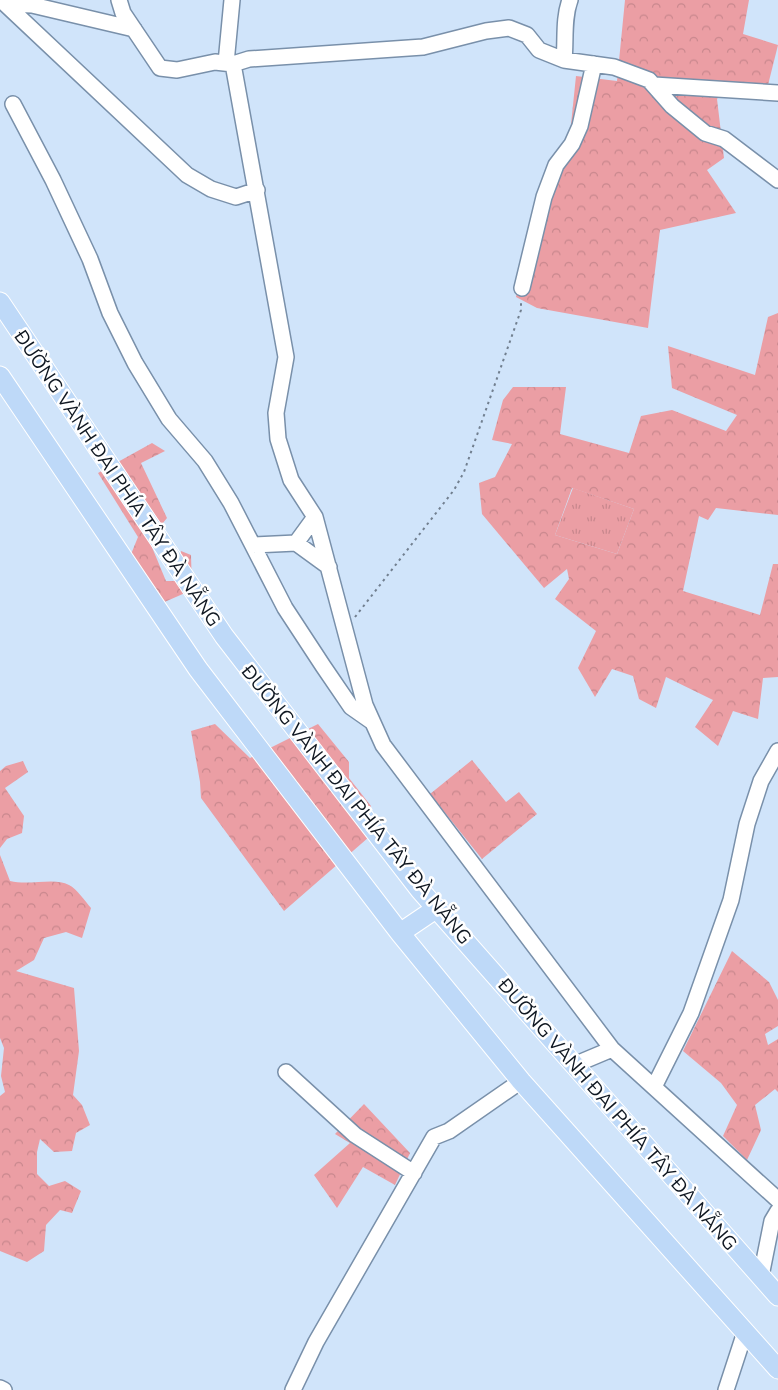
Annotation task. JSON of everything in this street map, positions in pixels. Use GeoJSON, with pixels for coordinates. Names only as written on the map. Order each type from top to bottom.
{"type":"FeatureCollection","features":[{"type":"Feature","properties":{"kind":"main road","name":"ĐƯỜNG VÀNH ĐAI PHÍA TÂY ĐÀ NẴNG"},"geometry":{"type":"LineString","coordinates":[[0,302],[224,636],[437,908],[778,1296]]}},
{"type":"Feature","properties":{"kind":"main road"},"geometry":{"type":"LineString","coordinates":[[0,376],[198,669],[400,934],[521,1081],[778,1369]]}},
{"type":"Feature","properties":{"kind":"main road"},"geometry":{"type":"LineString","coordinates":[[400,934],[437,908]]}},
{"type":"Feature","properties":{"kind":"street"},"geometry":{"type":"LineString","coordinates":[[119,0],[123,13],[160,68],[176,70],[215,62],[230,63],[249,59],[423,47],[486,31],[509,28],[526,35],[539,50],[564,60],[614,67],[649,80],[672,106],[705,133],[724,139],[778,180]]}},
{"type":"Feature","properties":{"kind":"street"},"geometry":{"type":"LineString","coordinates":[[232,0],[230,63],[257,190],[286,358],[276,413],[278,439],[291,480],[315,518],[365,705],[383,745],[612,1048],[654,1087],[775,1191]]}},
{"type":"Feature","properties":{"kind":"street"},"geometry":{"type":"LineString","coordinates":[[564,60],[567,37],[566,11],[570,0]]}},
{"type":"Feature","properties":{"kind":"street"},"geometry":{"type":"LineString","coordinates":[[4,2],[32,5],[134,29]]}},
{"type":"Feature","properties":{"kind":"street"},"geometry":{"type":"LineString","coordinates":[[4,2],[187,175],[211,189],[236,197],[257,190]]}},
{"type":"Feature","properties":{"kind":"street"},"geometry":{"type":"LineString","coordinates":[[522,288],[544,197],[556,165],[572,144],[580,126],[594,64]]}},
{"type":"Feature","properties":{"kind":"street"},"geometry":{"type":"LineString","coordinates":[[654,85],[778,93]]}},
{"type":"Feature","properties":{"kind":"street"},"geometry":{"type":"LineString","coordinates":[[13,104],[86,250],[110,313],[135,363],[170,419],[205,461],[254,545],[285,608],[323,666],[351,707],[373,722]]}},
{"type":"Feature","properties":{"kind":"street"},"geometry":{"type":"LineString","coordinates":[[296,543],[315,518]]}},
{"type":"Feature","properties":{"kind":"street"},"geometry":{"type":"LineString","coordinates":[[254,545],[296,543],[329,567]]}},
{"type":"Feature","properties":{"kind":"street"},"geometry":{"type":"LineString","coordinates":[[654,1087],[691,1013],[732,900],[748,824],[761,781],[778,751]]}},
{"type":"Feature","properties":{"kind":"street"},"geometry":{"type":"LineString","coordinates":[[574,1065],[612,1048]]}},
{"type":"Feature","properties":{"kind":"street"},"geometry":{"type":"LineString","coordinates":[[286,1072],[355,1135],[414,1172]]}},
{"type":"Feature","properties":{"kind":"street"},"geometry":{"type":"LineString","coordinates":[[293,1390],[316,1342],[434,1137],[449,1131],[521,1081]]}},
{"type":"Feature","properties":{"kind":"street"},"geometry":{"type":"LineString","coordinates":[[760,1276],[772,1220],[778,1211]]}},
{"type":"Feature","properties":{"kind":"street"},"geometry":{"type":"LineString","coordinates":[[726,1390],[745,1332]]}},
{"type":"Feature","properties":{"kind":"street"},"geometry":{"type":"LineString","coordinates":[[0,1388],[4,1390]]}},
{"type":"Feature","properties":{"kind":"path"},"geometry":{"type":"LineString","coordinates":[[346,629],[444,504],[464,472],[521,310],[522,288]]}},
{"type":"Feature","properties":{"kind":"green space"},"geometry":{"type":"Polygon","coordinates":[[[625,0],[749,0],[743,34],[778,45],[765,97],[721,94],[717,99],[724,158],[707,170],[736,213],[660,230],[648,328],[537,308],[516,297],[545,176],[570,134],[576,76],[617,81],[625,0]]]}},
{"type":"Feature","properties":{"kind":"green space"},"geometry":{"type":"Polygon","coordinates":[[[778,313],[778,515],[716,508],[708,520],[699,516],[683,591],[760,615],[773,564],[778,564],[778,677],[763,678],[758,719],[733,711],[718,746],[695,727],[713,700],[666,677],[656,708],[639,699],[633,676],[612,669],[595,697],[578,668],[596,631],[555,599],[569,579],[567,569],[544,588],[482,514],[479,483],[495,477],[512,444],[492,440],[503,400],[513,387],[566,387],[560,434],[629,453],[641,416],[672,410],[726,431],[737,415],[672,388],[668,346],[755,375],[768,317],[778,313]],[[572,488],[555,535],[617,554],[634,509],[572,488]]]}},
{"type":"Feature","properties":{"kind":"green space"},"geometry":{"type":"Polygon","coordinates":[[[152,443],[165,451],[141,463],[167,518],[149,540],[166,581],[176,581],[181,551],[191,555],[192,590],[153,607],[125,569],[138,537],[98,473],[152,443]]]}},
{"type":"Feature","properties":{"kind":"green space"},"geometry":{"type":"Polygon","coordinates":[[[573,488],[634,509],[617,554],[555,535],[573,488]]]}},
{"type":"Feature","properties":{"kind":"green space"},"geometry":{"type":"Polygon","coordinates":[[[215,724],[250,758],[318,724],[349,762],[349,778],[371,806],[369,837],[284,911],[201,798],[191,731],[215,724]]]}},
{"type":"Feature","properties":{"kind":"green space"},"geometry":{"type":"Polygon","coordinates":[[[472,760],[506,802],[519,792],[537,814],[482,859],[430,794],[472,760]]]}},
{"type":"Feature","properties":{"kind":"green space"},"geometry":{"type":"Polygon","coordinates":[[[23,761],[28,772],[5,788],[24,816],[22,833],[7,839],[0,848],[0,771],[6,766],[23,761]]]}},
{"type":"Feature","properties":{"kind":"green space"},"geometry":{"type":"Polygon","coordinates":[[[0,855],[10,881],[26,883],[56,882],[69,885],[81,895],[91,908],[82,938],[66,932],[44,938],[34,960],[16,971],[74,988],[79,1051],[73,1095],[82,1105],[90,1125],[76,1133],[72,1151],[54,1152],[40,1139],[37,1152],[37,1174],[49,1186],[65,1181],[81,1191],[72,1213],[60,1210],[46,1225],[44,1251],[27,1262],[0,1251],[0,1096],[5,1092],[1,1076],[4,1048],[0,1038],[0,855]]]}},
{"type":"Feature","properties":{"kind":"green space"},"geometry":{"type":"Polygon","coordinates":[[[732,951],[769,982],[778,1000],[778,1026],[765,1034],[768,1045],[778,1039],[778,1092],[775,1089],[755,1105],[761,1130],[747,1160],[723,1136],[737,1105],[721,1083],[683,1051],[732,951]]]}},
{"type":"Feature","properties":{"kind":"green space"},"geometry":{"type":"Polygon","coordinates":[[[364,1104],[410,1153],[395,1185],[363,1167],[337,1208],[314,1175],[350,1143],[335,1134],[364,1104]]]}}]}
